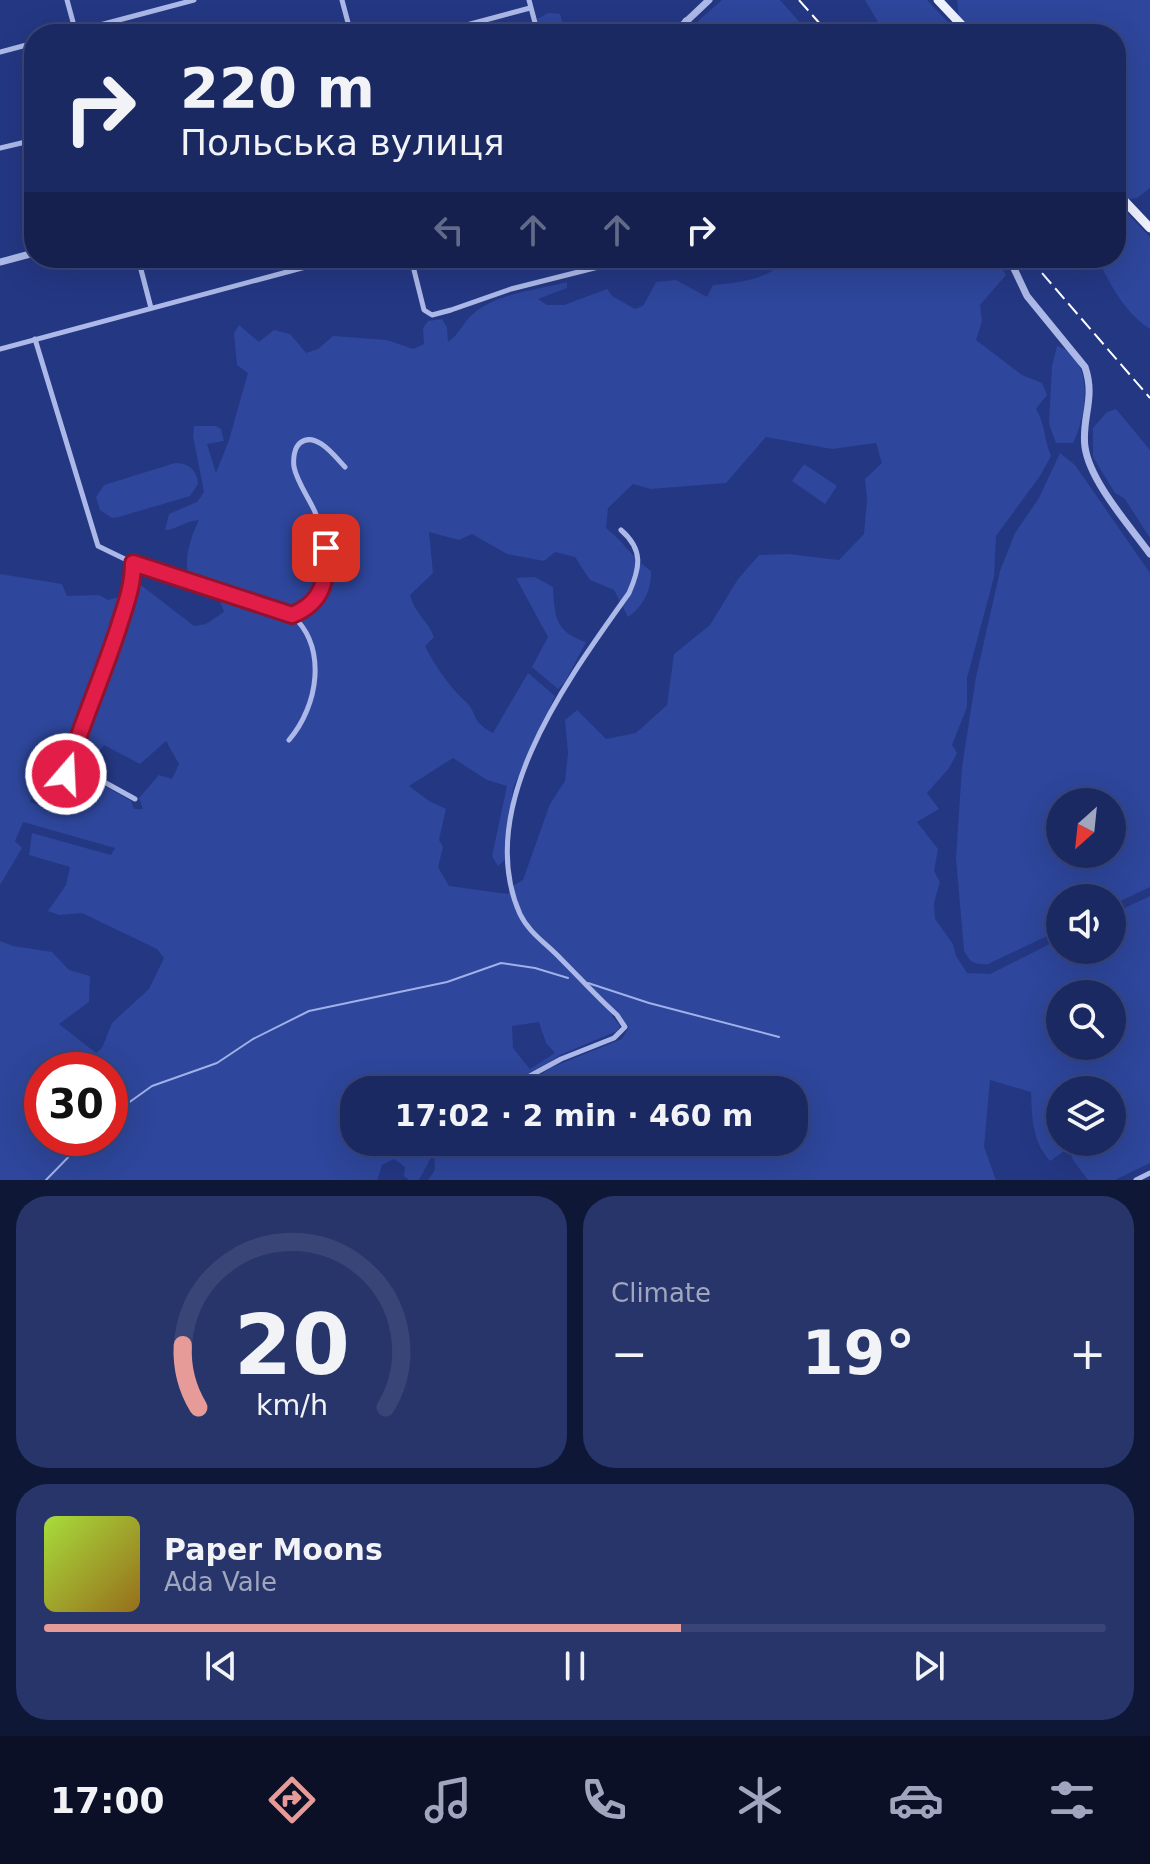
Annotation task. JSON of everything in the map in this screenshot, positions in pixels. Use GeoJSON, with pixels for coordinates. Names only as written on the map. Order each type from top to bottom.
{"type":"FeatureCollection","features":[{"type":"Feature","properties":{"kind":"main road"},"geometry":{"type":"LineString","coordinates":[[938,0],[961,24]]}},
{"type":"Feature","properties":{"kind":"main road"},"geometry":{"type":"LineString","coordinates":[[1126,203],[1150,228]]}},
{"type":"Feature","properties":{"kind":"street"},"geometry":{"type":"LineString","coordinates":[[67,0],[74,24]]}},
{"type":"Feature","properties":{"kind":"street"},"geometry":{"type":"LineString","coordinates":[[108,24],[194,0]]}},
{"type":"Feature","properties":{"kind":"street"},"geometry":{"type":"LineString","coordinates":[[342,0],[348,24]]}},
{"type":"Feature","properties":{"kind":"street"},"geometry":{"type":"LineString","coordinates":[[529,0],[535,24]]}},
{"type":"Feature","properties":{"kind":"street"},"geometry":{"type":"LineString","coordinates":[[683,24],[709,0]]}},
{"type":"Feature","properties":{"kind":"street"},"geometry":{"type":"LineString","coordinates":[[470,24],[530,8]]}},
{"type":"Feature","properties":{"kind":"street"},"geometry":{"type":"LineString","coordinates":[[0,52],[24,46]]}},
{"type":"Feature","properties":{"kind":"street"},"geometry":{"type":"LineString","coordinates":[[0,148],[24,142]]}},
{"type":"Feature","properties":{"kind":"street"},"geometry":{"type":"LineString","coordinates":[[0,262],[24,256]]}},
{"type":"Feature","properties":{"kind":"street"},"geometry":{"type":"LineString","coordinates":[[141,268],[151,308]]}},
{"type":"Feature","properties":{"kind":"street"},"geometry":{"type":"LineString","coordinates":[[0,349],[301,268]]}},
{"type":"Feature","properties":{"kind":"street"},"geometry":{"type":"LineString","coordinates":[[414,268],[424,310],[432,315],[511,289],[594,268]]}},
{"type":"Feature","properties":{"kind":"street"},"geometry":{"type":"LineString","coordinates":[[1014,268],[1027,296],[1085,367],[1091,398],[1085,447],[1090,466],[1150,554]]}},
{"type":"Feature","properties":{"kind":"street"},"geometry":{"type":"LineString","coordinates":[[35,339],[98,546],[133,563],[292,615],[302,624],[315,672],[306,715],[301,727],[289,740]]}},
{"type":"Feature","properties":{"kind":"street"},"geometry":{"type":"LineString","coordinates":[[292,615],[301,612],[320,592],[326,580],[322,531],[294,468],[294,451],[307,440],[316,441],[345,467]]}},
{"type":"Feature","properties":{"kind":"street"},"geometry":{"type":"LineString","coordinates":[[530,1076],[561,1059],[614,1038],[625,1027],[617,1015],[528,928],[515,898],[508,859],[512,815],[519,787],[541,732],[559,695],[629,593],[636,577],[640,556],[621,530]]}},
{"type":"Feature","properties":{"kind":"street"},"geometry":{"type":"LineString","coordinates":[[133,563],[133,582],[104,673],[66,774],[86,772],[135,799]]}},
{"type":"Feature","properties":{"kind":"street"},"geometry":{"type":"LineString","coordinates":[[1136,1180],[1150,1173]]}},
{"type":"Feature","properties":{"kind":"shaded area"},"geometry":{"type":"Polygon","coordinates":[[[722,0],[780,0],[801,24],[697,24],[722,0]]]}},
{"type":"Feature","properties":{"kind":"shaded area"},"geometry":{"type":"Polygon","coordinates":[[[865,0],[927,0],[950,24],[879,24],[865,0]]]}},
{"type":"Feature","properties":{"kind":"shaded area"},"geometry":{"type":"Polygon","coordinates":[[[957,0],[1150,0],[1150,188],[1137,198],[1129,199],[1126,196],[1126,24],[965,24],[959,18],[957,0]]]}},
{"type":"Feature","properties":{"kind":"shaded area"},"geometry":{"type":"Polygon","coordinates":[[[548,13],[560,14],[563,24],[538,24],[537,19],[548,13]]]}},
{"type":"Feature","properties":{"kind":"shaded area"},"geometry":{"type":"Polygon","coordinates":[[[1126,212],[1150,237],[1150,329],[1126,306],[1102,268],[1126,268],[1126,212]]]}},
{"type":"Feature","properties":{"kind":"shaded area"},"geometry":{"type":"Polygon","coordinates":[[[776,268],[1001,268],[1006,275],[980,305],[982,321],[976,340],[1022,375],[1042,383],[1047,395],[1036,409],[1051,456],[996,536],[994,577],[967,678],[967,707],[952,745],[957,753],[949,768],[927,793],[939,809],[917,822],[938,849],[934,871],[940,882],[934,903],[935,919],[953,944],[956,956],[967,973],[990,974],[1046,946],[1046,964],[1126,964],[1126,907],[1150,896],[1150,1163],[1115,1180],[1088,1180],[1072,1156],[1126,1156],[1126,1076],[1046,1076],[1046,1156],[1036,1137],[1031,1092],[990,1080],[984,1147],[996,1180],[428,1180],[435,1170],[434,1156],[808,1156],[808,1076],[539,1076],[550,1068],[622,1039],[629,1027],[614,1008],[612,1016],[620,1026],[617,1031],[560,1055],[528,1076],[340,1076],[340,1156],[432,1156],[419,1180],[409,1180],[404,1176],[405,1167],[394,1159],[382,1165],[377,1180],[0,1180],[0,941],[52,952],[69,970],[90,976],[89,1002],[59,1024],[95,1052],[24,1052],[24,1156],[128,1156],[128,1052],[97,1052],[102,1048],[112,1023],[149,989],[164,958],[157,949],[82,913],[59,915],[48,911],[66,885],[70,867],[29,855],[32,833],[111,855],[115,848],[23,822],[15,841],[22,848],[0,885],[0,574],[62,584],[67,596],[99,595],[108,600],[126,595],[63,774],[39,780],[30,802],[58,812],[84,775],[131,801],[134,809],[143,809],[139,798],[159,775],[172,779],[179,764],[166,741],[140,764],[104,745],[87,767],[71,768],[110,668],[137,582],[194,626],[206,624],[224,612],[220,601],[199,590],[188,573],[189,545],[199,520],[165,530],[169,514],[197,502],[204,492],[193,436],[194,426],[216,426],[221,429],[224,441],[207,444],[216,473],[229,440],[248,373],[237,365],[234,333],[239,325],[259,342],[274,330],[290,334],[306,353],[318,349],[333,336],[387,340],[413,349],[424,344],[423,328],[428,321],[442,319],[447,327],[448,342],[470,317],[493,301],[567,282],[567,288],[538,299],[547,305],[564,305],[607,289],[612,296],[635,309],[643,306],[656,282],[676,280],[707,297],[713,285],[763,276],[776,268]],[[766,437],[726,483],[651,489],[633,484],[608,508],[606,528],[651,571],[646,597],[628,617],[614,590],[590,580],[575,557],[555,552],[544,561],[507,554],[472,534],[459,540],[429,532],[433,573],[410,595],[434,637],[425,646],[477,721],[493,733],[528,673],[555,696],[513,788],[506,859],[498,866],[492,856],[507,786],[487,780],[453,758],[409,786],[446,809],[439,840],[443,847],[438,867],[449,886],[508,894],[514,885],[523,880],[550,804],[565,781],[568,753],[565,720],[577,710],[606,739],[636,733],[667,705],[674,654],[710,625],[738,579],[759,555],[788,554],[839,560],[864,534],[865,479],[882,463],[876,443],[832,449],[766,437]],[[539,1022],[512,1026],[513,1048],[530,1069],[555,1053],[546,1043],[539,1022]]]}},
{"type":"Feature","properties":{"kind":"shaded area"},"geometry":{"type":"Polygon","coordinates":[[[1057,346],[1069,352],[1078,362],[1082,375],[1084,403],[1073,443],[1056,443],[1049,424],[1052,366],[1057,346]]]}},
{"type":"Feature","properties":{"kind":"shaded area"},"geometry":{"type":"Polygon","coordinates":[[[1116,409],[1150,450],[1150,538],[1125,499],[1115,493],[1093,457],[1093,428],[1107,412],[1116,409]]]}},
{"type":"Feature","properties":{"kind":"shaded area"},"geometry":{"type":"Polygon","coordinates":[[[1060,453],[1075,465],[1150,573],[1150,887],[1126,898],[1126,884],[1046,884],[1046,937],[988,964],[979,964],[964,951],[956,858],[962,767],[976,677],[1000,571],[1015,533],[1039,498],[1060,453]]]}},
{"type":"Feature","properties":{"kind":"shaded area"},"geometry":{"type":"Polygon","coordinates":[[[175,463],[188,466],[196,475],[198,484],[190,496],[119,517],[112,518],[100,510],[96,497],[104,485],[175,463]]]}},
{"type":"Feature","properties":{"kind":"shaded area"},"geometry":{"type":"Polygon","coordinates":[[[804,464],[837,486],[825,504],[792,481],[804,464]]]}},
{"type":"Feature","properties":{"kind":"shaded area"},"geometry":{"type":"Polygon","coordinates":[[[535,577],[553,587],[556,615],[562,628],[586,642],[565,682],[558,689],[532,667],[548,637],[516,578],[535,577]]]}},
{"type":"Feature","properties":{"kind":"waterway"},"geometry":{"type":"LineString","coordinates":[[128,1103],[152,1086],[217,1063],[253,1039],[309,1011],[447,982],[501,963],[535,968],[568,978]]}},
{"type":"Feature","properties":{"kind":"waterway"},"geometry":{"type":"LineString","coordinates":[[588,983],[649,1003],[779,1037]]}},
{"type":"Feature","properties":{"kind":"waterway"},"geometry":{"type":"LineString","coordinates":[[46,1180],[69,1156]]}},
{"type":"Feature","properties":{"kind":"railway"},"geometry":{"type":"LineString","coordinates":[[799,0],[820,24]]}},
{"type":"Feature","properties":{"kind":"railway"},"geometry":{"type":"LineString","coordinates":[[1038,268],[1150,398]]}},
{"type":"Feature","properties":{"kind":"route"},"geometry":{"type":"LineString","coordinates":[[66,774],[104,673],[133,582],[133,563],[292,615],[301,612],[320,592],[326,580],[326,548]]}}]}
